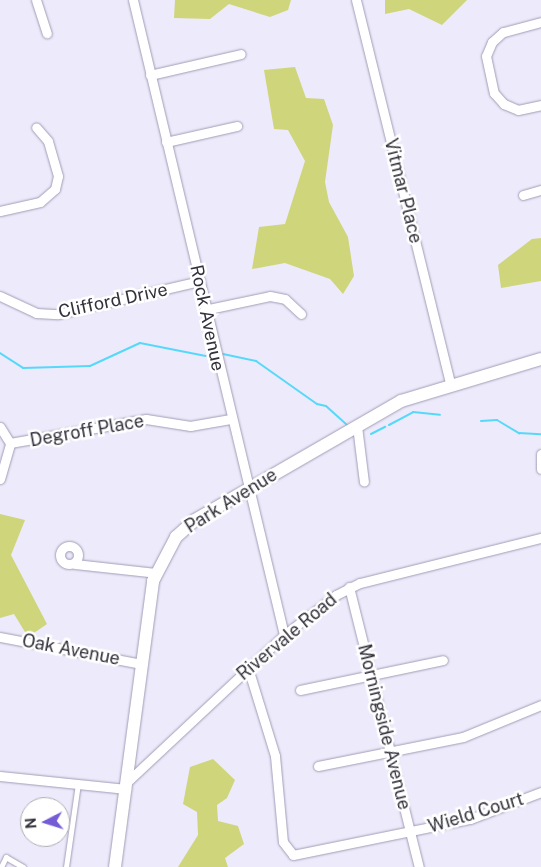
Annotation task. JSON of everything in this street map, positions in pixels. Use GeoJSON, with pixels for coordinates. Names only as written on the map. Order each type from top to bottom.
{"type":"FeatureCollection","features":[{"type":"Feature","properties":{"kind":"street"},"geometry":{"type":"LineString","coordinates":[[36,0],[46,33]]}},
{"type":"Feature","properties":{"kind":"street","name":"Rock Avenue"},"geometry":{"type":"LineString","coordinates":[[133,0],[200,282],[204,310],[284,635]]}},
{"type":"Feature","properties":{"kind":"street","name":"Vitmar Place"},"geometry":{"type":"LineString","coordinates":[[356,0],[450,383]]}},
{"type":"Feature","properties":{"kind":"street"},"geometry":{"type":"LineString","coordinates":[[541,22],[502,32],[486,56],[498,99],[518,110],[541,106]]}},
{"type":"Feature","properties":{"kind":"street"},"geometry":{"type":"LineString","coordinates":[[150,74],[241,54]]}},
{"type":"Feature","properties":{"kind":"street"},"geometry":{"type":"LineString","coordinates":[[166,142],[236,126]]}},
{"type":"Feature","properties":{"kind":"street"},"geometry":{"type":"LineString","coordinates":[[0,211],[40,202],[55,189],[54,160],[48,142],[36,127]]}},
{"type":"Feature","properties":{"kind":"street"},"geometry":{"type":"LineString","coordinates":[[523,195],[541,190]]}},
{"type":"Feature","properties":{"kind":"street","name":"Clifford Drive"},"geometry":{"type":"LineString","coordinates":[[0,296],[36,312],[58,314],[200,282]]}},
{"type":"Feature","properties":{"kind":"street"},"geometry":{"type":"LineString","coordinates":[[204,310],[270,296],[286,299],[301,314]]}},
{"type":"Feature","properties":{"kind":"street","name":"Park Avenue"},"geometry":{"type":"LineString","coordinates":[[115,867],[156,572],[167,548],[184,528],[249,488],[401,401],[450,383],[541,359]]}},
{"type":"Feature","properties":{"kind":"street","name":"Degroff Place"},"geometry":{"type":"LineString","coordinates":[[0,479],[10,443],[146,418],[190,426],[230,418]]}},
{"type":"Feature","properties":{"kind":"street"},"geometry":{"type":"LineString","coordinates":[[0,426],[10,443]]}},
{"type":"Feature","properties":{"kind":"street"},"geometry":{"type":"LineString","coordinates":[[357,426],[364,482]]}},
{"type":"Feature","properties":{"kind":"street"},"geometry":{"type":"LineString","coordinates":[[541,454],[541,469]]}},
{"type":"Feature","properties":{"kind":"street","name":"Rivervale Road"},"geometry":{"type":"LineString","coordinates":[[126,786],[284,635],[349,587],[541,538]]}},
{"type":"Feature","properties":{"kind":"street"},"geometry":{"type":"LineString","coordinates":[[75,564],[156,572]]}},
{"type":"Feature","properties":{"kind":"street","name":"Morningside Avenue"},"geometry":{"type":"LineString","coordinates":[[349,587],[419,867]]}},
{"type":"Feature","properties":{"kind":"street","name":"Oak Avenue"},"geometry":{"type":"LineString","coordinates":[[0,637],[142,664]]}},
{"type":"Feature","properties":{"kind":"street"},"geometry":{"type":"LineString","coordinates":[[300,690],[443,660]]}},
{"type":"Feature","properties":{"kind":"street","name":"Wield Court"},"geometry":{"type":"LineString","coordinates":[[248,668],[273,747],[285,847],[301,856],[411,833],[493,812],[541,792]]}},
{"type":"Feature","properties":{"kind":"street"},"geometry":{"type":"LineString","coordinates":[[318,766],[463,737],[541,705]]}},
{"type":"Feature","properties":{"kind":"street"},"geometry":{"type":"LineString","coordinates":[[0,776],[78,784],[126,786]]}},
{"type":"Feature","properties":{"kind":"lane"},"geometry":{"type":"LineString","coordinates":[[66,867],[78,784]]}},
{"type":"Feature","properties":{"kind":"lane"},"geometry":{"type":"LineString","coordinates":[[1,867],[6,857],[23,867]]}},
{"type":"Feature","properties":{"kind":"green space"},"geometry":{"type":"Polygon","coordinates":[[[175,0],[291,0],[288,10],[270,17],[229,4],[210,19],[174,18],[175,0]]]}},
{"type":"Feature","properties":{"kind":"green space"},"geometry":{"type":"Polygon","coordinates":[[[385,0],[467,0],[442,25],[409,9],[385,14],[385,0]]]}},
{"type":"Feature","properties":{"kind":"green space"},"geometry":{"type":"Polygon","coordinates":[[[295,67],[306,98],[324,99],[333,125],[325,182],[329,202],[348,237],[354,276],[343,294],[330,279],[285,263],[252,269],[259,227],[285,224],[305,161],[288,130],[274,129],[264,70],[295,67]]]}},
{"type":"Feature","properties":{"kind":"green space"},"geometry":{"type":"Polygon","coordinates":[[[541,238],[541,281],[501,288],[498,265],[532,239],[541,238]]]}},
{"type":"Feature","properties":{"kind":"green space"},"geometry":{"type":"Polygon","coordinates":[[[0,514],[25,520],[11,555],[47,624],[28,637],[14,614],[0,618],[0,514]]]}},
{"type":"Feature","properties":{"kind":"green space"},"geometry":{"type":"Polygon","coordinates":[[[213,759],[235,780],[227,798],[217,805],[218,821],[238,826],[244,844],[225,858],[228,867],[178,867],[198,835],[197,812],[183,804],[190,767],[213,759]]]}},
{"type":"Feature","properties":{"kind":"waterway"},"geometry":{"type":"LineString","coordinates":[[0,353],[23,368],[90,366],[140,343],[206,356]]}},
{"type":"Feature","properties":{"kind":"waterway"},"geometry":{"type":"LineString","coordinates":[[223,354],[256,361],[317,404],[326,406],[347,425]]}},
{"type":"Feature","properties":{"kind":"waterway"},"geometry":{"type":"LineString","coordinates":[[389,425],[413,412],[440,415]]}},
{"type":"Feature","properties":{"kind":"waterway"},"geometry":{"type":"LineString","coordinates":[[481,421],[497,420],[519,433],[541,434]]}},
{"type":"Feature","properties":{"kind":"waterway"},"geometry":{"type":"LineString","coordinates":[[371,434],[385,427]]}}]}
